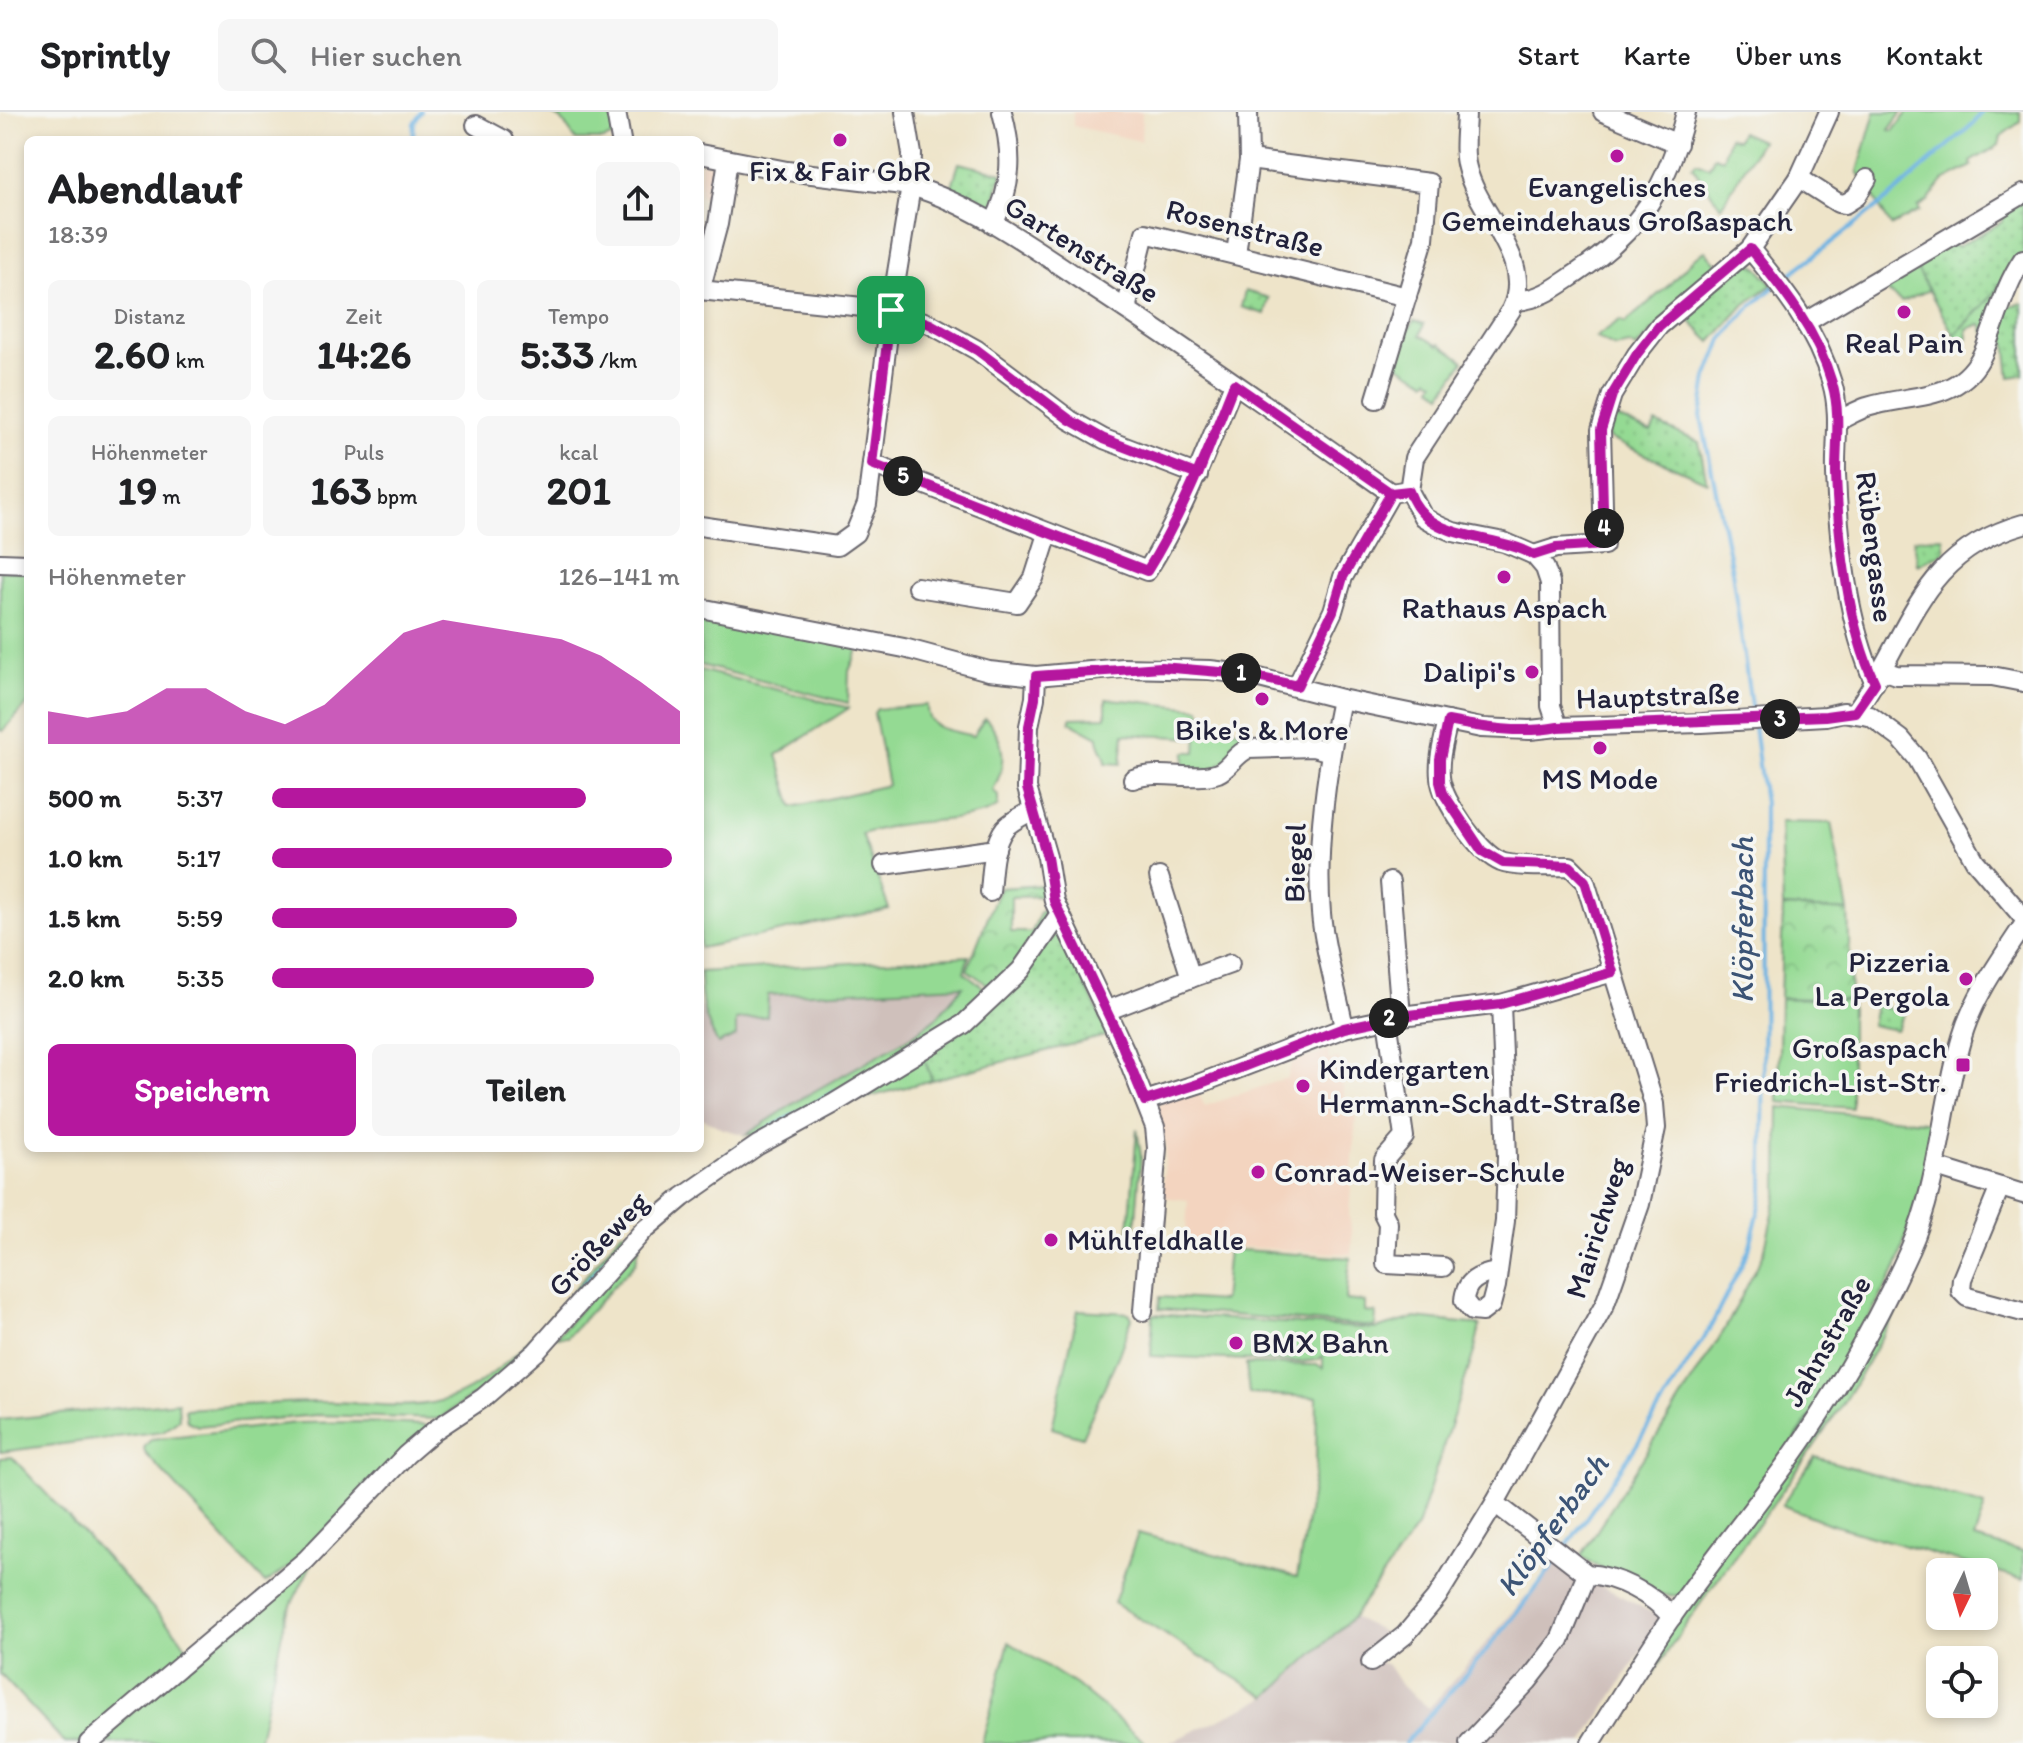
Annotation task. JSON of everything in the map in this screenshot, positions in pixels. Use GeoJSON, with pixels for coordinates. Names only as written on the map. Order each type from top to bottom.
{"type":"FeatureCollection","features":[{"type":"Feature","properties":{"kind":"street"},"geometry":{"type":"LineString","coordinates":[[616,112],[620,136]]}},
{"type":"Feature","properties":{"kind":"street"},"geometry":{"type":"LineString","coordinates":[[704,527],[837,546],[855,533],[867,504],[891,310],[911,186],[912,154],[905,112]]}},
{"type":"Feature","properties":{"kind":"street"},"geometry":{"type":"LineString","coordinates":[[993,224],[1002,207],[1010,172],[1010,147],[1002,112]]}},
{"type":"Feature","properties":{"kind":"street"},"geometry":{"type":"LineString","coordinates":[[1236,254],[1249,160],[1248,112]]}},
{"type":"Feature","properties":{"kind":"street"},"geometry":{"type":"LineString","coordinates":[[1297,686],[1333,611],[1343,577],[1400,492],[1414,458],[1516,301],[1519,287],[1516,268],[1474,189],[1466,165],[1466,112]]}},
{"type":"Feature","properties":{"kind":"street"},"geometry":{"type":"LineString","coordinates":[[1603,112],[1678,144]]}},
{"type":"Feature","properties":{"kind":"street"},"geometry":{"type":"LineString","coordinates":[[1516,301],[1544,296],[1619,241],[1649,206],[1668,172],[1686,112]]}},
{"type":"Feature","properties":{"kind":"street"},"geometry":{"type":"LineString","coordinates":[[1558,727],[1551,706],[1550,583],[1545,568],[1534,555],[1556,548],[1604,545],[1601,430],[1612,395],[1637,354],[1659,326],[1750,249],[1799,178],[1829,112]]}},
{"type":"Feature","properties":{"kind":"street"},"geometry":{"type":"LineString","coordinates":[[476,125],[497,136]]}},
{"type":"Feature","properties":{"kind":"street","name":"Gartenstraße"},"geometry":{"type":"LineString","coordinates":[[704,155],[787,171],[911,186],[929,191],[993,224],[1126,309],[1400,492],[1423,517],[1453,532],[1504,542],[1534,555]]}},
{"type":"Feature","properties":{"kind":"street"},"geometry":{"type":"LineString","coordinates":[[704,276],[718,224],[728,160]]}},
{"type":"Feature","properties":{"kind":"street"},"geometry":{"type":"LineString","coordinates":[[1249,160],[1429,183],[1424,239],[1376,399]]}},
{"type":"Feature","properties":{"kind":"street"},"geometry":{"type":"LineString","coordinates":[[1799,178],[1841,204],[1856,197],[1867,179]]}},
{"type":"Feature","properties":{"kind":"street"},"geometry":{"type":"LineString","coordinates":[[1806,322],[2023,194]]}},
{"type":"Feature","properties":{"kind":"street","name":"Rosenstraße"},"geometry":{"type":"LineString","coordinates":[[1126,309],[1145,233],[1407,297]]}},
{"type":"Feature","properties":{"kind":"street","name":"Rübengasse"},"geometry":{"type":"LineString","coordinates":[[1750,249],[1788,294],[1806,322],[1832,383],[1839,420],[1835,440],[1837,494],[1849,592],[1860,649],[1878,677]]}},
{"type":"Feature","properties":{"kind":"street"},"geometry":{"type":"LineString","coordinates":[[1839,420],[1868,407],[1925,397],[1965,379],[1983,353],[2001,303],[2023,259]]}},
{"type":"Feature","properties":{"kind":"street"},"geometry":{"type":"LineString","coordinates":[[704,291],[891,310],[930,324],[977,350],[1070,420],[1104,439],[1198,475]]}},
{"type":"Feature","properties":{"kind":"street"},"geometry":{"type":"LineString","coordinates":[[872,464],[1147,571],[1198,475],[1234,384]]}},
{"type":"Feature","properties":{"kind":"street"},"geometry":{"type":"LineString","coordinates":[[2023,524],[1969,547],[1937,576],[1909,616],[1878,677],[1855,712],[1870,716],[1884,725],[1917,758],[1975,861],[2023,917]]}},
{"type":"Feature","properties":{"kind":"street"},"geometry":{"type":"LineString","coordinates":[[917,587],[1017,603],[1034,578],[1048,534]]}},
{"type":"Feature","properties":{"kind":"street"},"geometry":{"type":"LineString","coordinates":[[0,563],[24,564]]}},
{"type":"Feature","properties":{"kind":"street","name":"Hauptstraße"},"geometry":{"type":"LineString","coordinates":[[704,609],[904,648],[989,671],[1036,676],[1161,667],[1244,674],[1341,699],[1504,730],[1751,720],[1855,712]]}},
{"type":"Feature","properties":{"kind":"street"},"geometry":{"type":"LineString","coordinates":[[1036,676],[1027,788],[1047,857],[1054,901],[1106,1011],[1155,1127],[1157,1148],[1143,1311]]}},
{"type":"Feature","properties":{"kind":"street"},"geometry":{"type":"LineString","coordinates":[[1878,677],[1992,676],[2023,682]]}},
{"type":"Feature","properties":{"kind":"street","name":"Biegel"},"geometry":{"type":"LineString","coordinates":[[1341,699],[1323,819],[1321,914],[1344,1028]]}},
{"type":"Feature","properties":{"kind":"street","name":"Mairichweg"},"geometry":{"type":"LineString","coordinates":[[1371,1662],[1405,1635],[1437,1597],[1495,1503],[1605,1304],[1640,1204],[1656,1128],[1654,1104],[1585,881],[1570,866],[1503,863],[1482,851],[1443,793],[1440,782],[1440,759],[1448,721]]}},
{"type":"Feature","properties":{"kind":"street"},"geometry":{"type":"LineString","coordinates":[[1133,779],[1149,774],[1218,773],[1240,752],[1248,749],[1313,747],[1331,752]]}},
{"type":"Feature","properties":{"kind":"street"},"geometry":{"type":"LineString","coordinates":[[990,892],[996,849],[1006,827],[1033,810]]}},
{"type":"Feature","properties":{"kind":"street"},"geometry":{"type":"LineString","coordinates":[[884,865],[996,849]]}},
{"type":"Feature","properties":{"kind":"street"},"geometry":{"type":"LineString","coordinates":[[1159,877],[1191,978]]}},
{"type":"Feature","properties":{"kind":"street"},"geometry":{"type":"LineString","coordinates":[[1390,882],[1394,1017],[1404,1137],[1384,1160],[1383,1213],[1388,1223],[1386,1264],[1443,1267]]}},
{"type":"Feature","properties":{"kind":"street","name":"Größeweg"},"geometry":{"type":"LineString","coordinates":[[89,1743],[306,1560],[406,1455],[435,1430],[483,1398],[536,1352],[644,1230],[683,1197],[758,1145],[833,1104],[964,1024],[1021,970],[1059,915]]}},
{"type":"Feature","properties":{"kind":"street","name":"Jahnstraße"},"geometry":{"type":"LineString","coordinates":[[1591,1743],[1672,1617],[1788,1462],[1836,1389],[1874,1323],[1912,1245],[1936,1167],[1955,1065],[1970,1015],[1986,983],[2023,926]]}},
{"type":"Feature","properties":{"kind":"street"},"geometry":{"type":"LineString","coordinates":[[1106,1011],[1230,964]]}},
{"type":"Feature","properties":{"kind":"street"},"geometry":{"type":"LineString","coordinates":[[1145,1101],[1344,1028],[1394,1017],[1501,1004],[1613,972]]}},
{"type":"Feature","properties":{"kind":"street"},"geometry":{"type":"LineString","coordinates":[[1496,1272],[1505,1221],[1507,1157],[1501,1004]]}},
{"type":"Feature","properties":{"kind":"street"},"geometry":{"type":"LineString","coordinates":[[1936,1167],[2023,1194]]}},
{"type":"Feature","properties":{"kind":"street"},"geometry":{"type":"LineString","coordinates":[[2000,1187],[1962,1279],[1961,1291],[1967,1297],[2023,1312]]}},
{"type":"Feature","properties":{"kind":"street"},"geometry":{"type":"LineString","coordinates":[[1495,1503],[1587,1574],[1601,1575],[1632,1588],[1661,1605],[1672,1617]]}},
{"type":"Feature","properties":{"kind":"street"},"geometry":{"type":"LineString","coordinates":[[1469,1743],[1528,1681],[1560,1640],[1587,1574]]}},
{"type":"Feature","properties":{"kind":"shaded area"},"geometry":{"type":"Polygon","coordinates":[[[1073,112],[1142,112],[1141,141],[1073,126],[1073,112]]]}},
{"type":"Feature","properties":{"kind":"shaded area"},"geometry":{"type":"Polygon","coordinates":[[[704,163],[715,164],[714,170],[722,171],[721,181],[704,197],[704,163]]]}},
{"type":"Feature","properties":{"kind":"shaded area"},"geometry":{"type":"Polygon","coordinates":[[[964,986],[938,1016],[912,1036],[804,1097],[746,1135],[723,1129],[704,1119],[704,1014],[707,1023],[735,1020],[768,995],[964,986]]]}},
{"type":"Feature","properties":{"kind":"shaded area","name":"Conrad-Weiser-Schule"},"geometry":{"type":"Polygon","coordinates":[[[1328,1051],[1329,1060],[1339,1059],[1347,1115],[1356,1116],[1349,1215],[1351,1254],[1185,1243],[1188,1200],[1162,1197],[1166,1146],[1157,1109],[1165,1098],[1195,1088],[1205,1106],[1287,1078],[1292,1063],[1328,1051]]]}},
{"type":"Feature","properties":{"kind":"shaded area"},"geometry":{"type":"Polygon","coordinates":[[[1561,1557],[1589,1579],[1662,1618],[1583,1743],[1168,1743],[1267,1697],[1353,1617],[1392,1637],[1367,1658],[1388,1665],[1401,1685],[1429,1708],[1561,1557]]]}},
{"type":"Feature","properties":{"kind":"green space"},"geometry":{"type":"Polygon","coordinates":[[[547,112],[611,112],[616,135],[573,136],[561,119],[547,112]]]}},
{"type":"Feature","properties":{"kind":"green space"},"geometry":{"type":"Polygon","coordinates":[[[1875,112],[1902,112],[1889,130],[1893,131],[1908,112],[2020,112],[2020,122],[2001,136],[1999,145],[1971,162],[1972,166],[1943,181],[1928,201],[1918,207],[1920,211],[1891,226],[1858,171],[1875,112]]]}},
{"type":"Feature","properties":{"kind":"green space"},"geometry":{"type":"Polygon","coordinates":[[[1741,132],[1761,141],[1721,207],[1692,166],[1696,162],[1709,167],[1714,156],[1723,159],[1729,137],[1737,140],[1741,132]]]}},
{"type":"Feature","properties":{"kind":"green space"},"geometry":{"type":"Polygon","coordinates":[[[959,163],[1002,173],[993,206],[977,207],[950,192],[959,163]]]}},
{"type":"Feature","properties":{"kind":"green space"},"geometry":{"type":"Polygon","coordinates":[[[2023,201],[2023,254],[1989,299],[1954,335],[1914,264],[1949,244],[1957,247],[2002,222],[2005,212],[2023,201]]]}},
{"type":"Feature","properties":{"kind":"green space"},"geometry":{"type":"Polygon","coordinates":[[[1705,251],[1718,265],[1636,348],[1629,344],[1615,347],[1596,337],[1620,320],[1625,323],[1705,251]]]}},
{"type":"Feature","properties":{"kind":"green space"},"geometry":{"type":"Polygon","coordinates":[[[1749,263],[1773,284],[1745,304],[1711,342],[1679,311],[1749,263]]]}},
{"type":"Feature","properties":{"kind":"green space"},"geometry":{"type":"Polygon","coordinates":[[[1914,264],[1929,290],[1902,302],[1877,285],[1914,264]]]}},
{"type":"Feature","properties":{"kind":"green space"},"geometry":{"type":"Polygon","coordinates":[[[2009,273],[1985,334],[1981,324],[1967,329],[1968,338],[1957,343],[1954,335],[2009,273]]]}},
{"type":"Feature","properties":{"kind":"green space"},"geometry":{"type":"Polygon","coordinates":[[[1245,291],[1269,298],[1265,314],[1241,307],[1245,291]]]}},
{"type":"Feature","properties":{"kind":"green space"},"geometry":{"type":"Polygon","coordinates":[[[2023,303],[2023,375],[2010,377],[2006,341],[1993,334],[2004,307],[2023,303]]]}},
{"type":"Feature","properties":{"kind":"green space"},"geometry":{"type":"Polygon","coordinates":[[[1414,321],[1424,324],[1420,335],[1440,344],[1464,361],[1442,394],[1432,387],[1435,382],[1429,378],[1426,381],[1390,360],[1402,324],[1410,328],[1414,321]]]}},
{"type":"Feature","properties":{"kind":"green space"},"geometry":{"type":"Polygon","coordinates":[[[1609,415],[1651,432],[1656,423],[1699,442],[1707,482],[1608,438],[1609,415]]]}},
{"type":"Feature","properties":{"kind":"green space"},"geometry":{"type":"Polygon","coordinates":[[[1943,537],[1945,552],[1917,565],[1914,539],[1943,537]]]}},
{"type":"Feature","properties":{"kind":"green space"},"geometry":{"type":"Polygon","coordinates":[[[0,570],[24,572],[24,707],[3,731],[0,730],[0,570]]]}},
{"type":"Feature","properties":{"kind":"green space"},"geometry":{"type":"Polygon","coordinates":[[[704,614],[861,643],[849,671],[848,703],[704,666],[704,614]]]}},
{"type":"Feature","properties":{"kind":"green space"},"geometry":{"type":"Polygon","coordinates":[[[704,671],[849,708],[777,755],[793,807],[888,785],[874,713],[877,709],[927,705],[930,720],[935,725],[973,736],[985,718],[992,726],[1002,752],[1001,771],[993,790],[998,796],[998,806],[978,815],[904,824],[862,834],[889,909],[704,947],[704,671]]]}},
{"type":"Feature","properties":{"kind":"green space"},"geometry":{"type":"Polygon","coordinates":[[[1106,699],[1200,708],[1201,726],[1245,731],[1244,746],[1212,770],[1184,769],[1185,752],[1196,752],[1197,738],[1124,734],[1121,764],[1106,763],[1098,737],[1070,722],[1070,718],[1106,717],[1106,699]]]}},
{"type":"Feature","properties":{"kind":"green space"},"geometry":{"type":"Polygon","coordinates":[[[1780,822],[1831,823],[1848,911],[1783,907],[1780,822]]]}},
{"type":"Feature","properties":{"kind":"green space"},"geometry":{"type":"Polygon","coordinates":[[[1043,885],[1044,896],[1011,897],[1011,932],[1032,932],[1040,912],[1045,910],[1038,938],[994,989],[967,970],[997,894],[1000,888],[1043,885]]]}},
{"type":"Feature","properties":{"kind":"green space"},"geometry":{"type":"Polygon","coordinates":[[[1783,907],[1848,911],[1851,1000],[1780,998],[1783,907]]]}},
{"type":"Feature","properties":{"kind":"green space"},"geometry":{"type":"Polygon","coordinates":[[[1057,933],[1061,933],[1109,1035],[932,1080],[922,1052],[1057,933]]]}},
{"type":"Feature","properties":{"kind":"green space"},"geometry":{"type":"Polygon","coordinates":[[[969,956],[964,972],[991,993],[962,1022],[762,1135],[746,1135],[804,1097],[912,1036],[938,1016],[963,986],[768,995],[767,1016],[736,1020],[736,1036],[718,1044],[704,1010],[704,972],[969,956]]]}},
{"type":"Feature","properties":{"kind":"green space"},"geometry":{"type":"Polygon","coordinates":[[[1780,998],[1851,1000],[1851,1108],[1778,1102],[1780,998]]]}},
{"type":"Feature","properties":{"kind":"green space"},"geometry":{"type":"Polygon","coordinates":[[[1875,1005],[1905,1011],[1896,1030],[1871,1025],[1875,1005]]]}},
{"type":"Feature","properties":{"kind":"green space"},"geometry":{"type":"Polygon","coordinates":[[[922,1052],[932,1080],[836,1106],[922,1052]]]}},
{"type":"Feature","properties":{"kind":"green space"},"geometry":{"type":"Polygon","coordinates":[[[1779,1107],[1933,1122],[1927,1164],[1897,1267],[1833,1383],[1681,1594],[1659,1594],[1616,1577],[1581,1556],[1725,1329],[1764,1253],[1778,1191],[1779,1107]]]}},
{"type":"Feature","properties":{"kind":"green space"},"geometry":{"type":"Polygon","coordinates":[[[1137,1129],[1141,1156],[1134,1243],[1128,1243],[1137,1129]]]}},
{"type":"Feature","properties":{"kind":"green space"},"geometry":{"type":"Polygon","coordinates":[[[622,1232],[634,1233],[515,1366],[439,1419],[317,1415],[198,1426],[187,1421],[185,1409],[314,1402],[393,1406],[439,1402],[453,1397],[476,1385],[522,1347],[622,1232]]]}},
{"type":"Feature","properties":{"kind":"green space"},"geometry":{"type":"Polygon","coordinates":[[[640,1242],[636,1262],[567,1337],[556,1337],[640,1242]]]}},
{"type":"Feature","properties":{"kind":"green space"},"geometry":{"type":"Polygon","coordinates":[[[1228,1249],[1350,1258],[1346,1300],[1365,1302],[1365,1312],[1376,1313],[1375,1327],[1159,1309],[1160,1297],[1223,1301],[1228,1249]]]}},
{"type":"Feature","properties":{"kind":"green space"},"geometry":{"type":"Polygon","coordinates":[[[1912,1266],[1896,1313],[1827,1427],[1648,1682],[1641,1681],[1639,1676],[1912,1266]]]}},
{"type":"Feature","properties":{"kind":"green space"},"geometry":{"type":"Polygon","coordinates":[[[1078,1310],[1129,1313],[1132,1318],[1082,1437],[1052,1428],[1078,1310]]]}},
{"type":"Feature","properties":{"kind":"green space"},"geometry":{"type":"Polygon","coordinates":[[[1153,1314],[1375,1329],[1415,1318],[1480,1325],[1417,1527],[1353,1617],[1267,1697],[1114,1603],[1138,1533],[1297,1577],[1316,1466],[1317,1397],[1249,1394],[1246,1364],[1318,1365],[1323,1368],[1323,1356],[1318,1360],[1300,1362],[1151,1356],[1153,1314]]]}},
{"type":"Feature","properties":{"kind":"green space"},"geometry":{"type":"Polygon","coordinates":[[[178,1402],[179,1419],[163,1431],[0,1452],[0,1420],[178,1402]]]}},
{"type":"Feature","properties":{"kind":"green space"},"geometry":{"type":"Polygon","coordinates":[[[296,1423],[425,1425],[428,1428],[297,1562],[265,1583],[145,1453],[144,1448],[151,1439],[296,1423]]]}},
{"type":"Feature","properties":{"kind":"green space"},"geometry":{"type":"Polygon","coordinates":[[[12,1457],[188,1649],[84,1743],[65,1743],[0,1674],[0,1458],[12,1457]]]}},
{"type":"Feature","properties":{"kind":"green space"},"geometry":{"type":"Polygon","coordinates":[[[1815,1457],[1985,1506],[1974,1539],[2023,1552],[2023,1580],[1998,1573],[1998,1558],[1947,1558],[1830,1524],[1782,1505],[1815,1457]]]}},
{"type":"Feature","properties":{"kind":"green space"},"geometry":{"type":"Polygon","coordinates":[[[314,1559],[286,1615],[258,1743],[98,1741],[314,1559]]]}},
{"type":"Feature","properties":{"kind":"green space"},"geometry":{"type":"Polygon","coordinates":[[[1009,1642],[1076,1685],[1146,1743],[982,1743],[1009,1642]]]}},
{"type":"Feature","properties":{"kind":"waterway"},"geometry":{"type":"LineString","coordinates":[[413,136],[414,123],[421,112]]}},
{"type":"Feature","properties":{"kind":"waterway","name":"Klöpferbach"},"geometry":{"type":"LineString","coordinates":[[1784,279],[1889,198],[1974,123],[1982,112]]}},
{"type":"Feature","properties":{"kind":"waterway","name":"Klöpferbach"},"geometry":{"type":"LineString","coordinates":[[1752,713],[1732,571],[1701,416],[1707,378],[1722,340],[1747,310],[1774,287]]}},
{"type":"Feature","properties":{"kind":"waterway","name":"Klöpferbach"},"geometry":{"type":"LineString","coordinates":[[1564,1550],[1634,1449],[1711,1326],[1749,1250],[1763,1193],[1764,803],[1754,726]]}},
{"type":"Feature","properties":{"kind":"waterway"},"geometry":{"type":"LineString","coordinates":[[758,1135],[837,1091]]}},
{"type":"Feature","properties":{"kind":"waterway"},"geometry":{"type":"LineString","coordinates":[[698,1176],[738,1147]]}},
{"type":"Feature","properties":{"kind":"waterway"},"geometry":{"type":"LineString","coordinates":[[572,1298],[624,1239]]}},
{"type":"Feature","properties":{"kind":"waterway","name":"Klöpferbach"},"geometry":{"type":"LineString","coordinates":[[1405,1743],[1504,1629],[1559,1557]]}},
{"type":"Feature","properties":{"kind":"place","name":"Fix & Fair GbR"},"geometry":{"type":"Point","coordinates":[840,140]}},
{"type":"Feature","properties":{"kind":"place","name":"Evangelisches Gemeindehaus Großaspach"},"geometry":{"type":"Point","coordinates":[1617,156]}},
{"type":"Feature","properties":{"kind":"place","name":"Real Pain"},"geometry":{"type":"Point","coordinates":[1904,312]}},
{"type":"Feature","properties":{"kind":"place","name":"Rathaus Aspach"},"geometry":{"type":"Point","coordinates":[1504,577]}},
{"type":"Feature","properties":{"kind":"place","name":"Dalipi's"},"geometry":{"type":"Point","coordinates":[1532,672]}},
{"type":"Feature","properties":{"kind":"place","name":"Bike's & More"},"geometry":{"type":"Point","coordinates":[1262,699]}},
{"type":"Feature","properties":{"kind":"place","name":"MS Mode"},"geometry":{"type":"Point","coordinates":[1600,748]}},
{"type":"Feature","properties":{"kind":"place","name":"Pizzeria La Pergola"},"geometry":{"type":"Point","coordinates":[1966,979]}},
{"type":"Feature","properties":{"kind":"place","name":"Großaspach Friedrich-List-Str."},"geometry":{"type":"Point","coordinates":[1963,1065]}},
{"type":"Feature","properties":{"kind":"place","name":"Kindergarten Hermann-Schadt-Straße"},"geometry":{"type":"Point","coordinates":[1303,1086]}},
{"type":"Feature","properties":{"kind":"place","name":"Conrad-Weiser-Schule"},"geometry":{"type":"Point","coordinates":[1258,1172]}},
{"type":"Feature","properties":{"kind":"place","name":"Mühlfeldhalle"},"geometry":{"type":"Point","coordinates":[1051,1240]}},
{"type":"Feature","properties":{"kind":"place","name":"BMX Bahn"},"geometry":{"type":"Point","coordinates":[1236,1343]}},
{"type":"Feature","properties":{"kind":"route"},"geometry":{"type":"LineString","coordinates":[[891,310],[872,464],[1048,534],[1147,571],[1198,475],[1222,413],[1234,384],[1333,452],[1391,493],[1409,491],[1423,517],[1453,532],[1504,542],[1534,555],[1556,548],[1604,545],[1600,438],[1612,395],[1637,354],[1659,326],[1750,249],[1788,294],[1806,322],[1832,383],[1839,420],[1835,440],[1837,494],[1849,592],[1860,649],[1875,683],[1855,712],[1826,716],[1545,730],[1481,728],[1448,721],[1439,772],[1443,793],[1482,851],[1503,863],[1570,866],[1585,881],[1613,972],[1501,1004],[1401,1016],[1344,1028],[1145,1101],[1117,1033],[1054,901],[1047,857],[1027,788],[1029,726],[1036,676],[1161,667],[1244,674],[1297,686],[1333,611],[1343,577],[1391,493],[1234,384],[1198,475],[1104,439],[1070,420],[977,350],[930,324],[891,310]]}}]}
